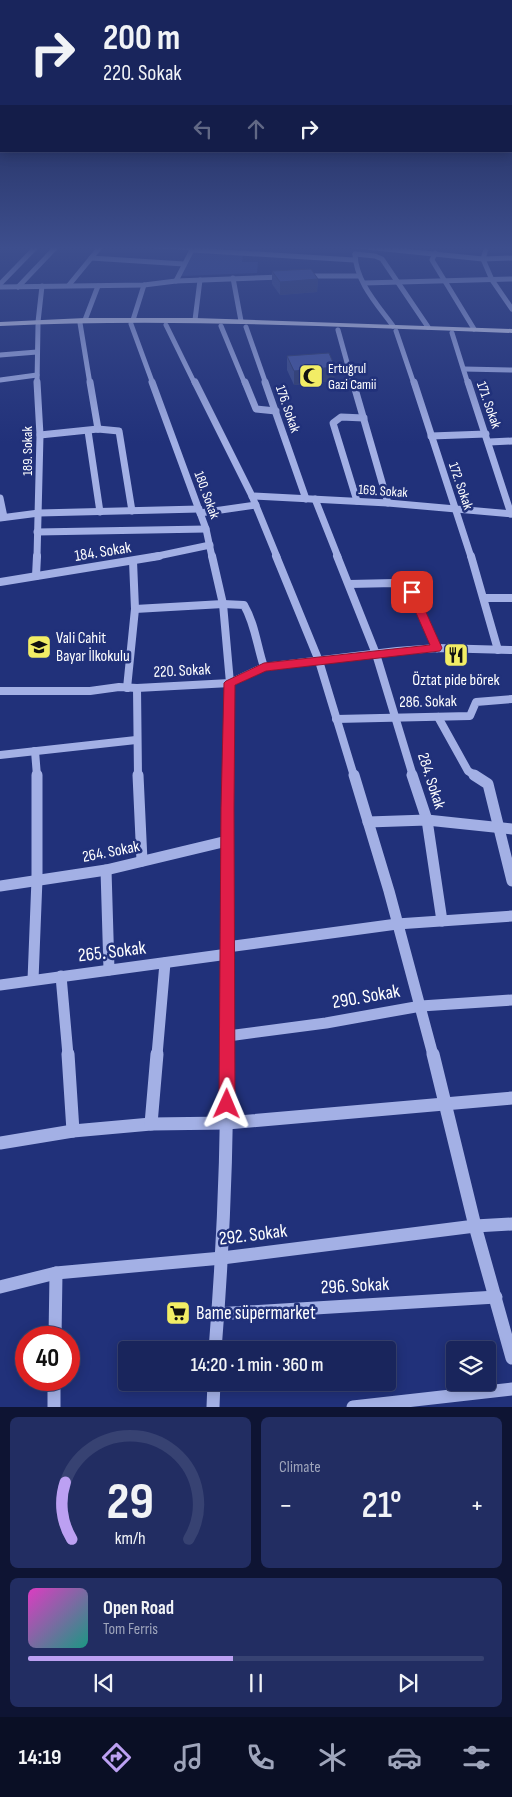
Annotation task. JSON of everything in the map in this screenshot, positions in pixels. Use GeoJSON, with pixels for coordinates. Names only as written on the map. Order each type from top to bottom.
{"type":"FeatureCollection","features":[{"type":"Feature","properties":{"kind":"main road"},"geometry":{"type":"LineString","coordinates":[[0,326],[38,323],[195,320],[338,330],[428,327],[512,331]]}},
{"type":"Feature","properties":{"kind":"main road"},"geometry":{"type":"LineString","coordinates":[[132,322],[166,325],[221,326],[243,324],[394,329],[512,336]]}},
{"type":"Feature","properties":{"kind":"street"},"geometry":{"type":"LineString","coordinates":[[38,323],[39,312]]}},
{"type":"Feature","properties":{"kind":"street"},"geometry":{"type":"LineString","coordinates":[[87,312],[82,322],[98,429]]}},
{"type":"Feature","properties":{"kind":"street"},"geometry":{"type":"LineString","coordinates":[[132,322],[135,312]]}},
{"type":"Feature","properties":{"kind":"street"},"geometry":{"type":"LineString","coordinates":[[195,320],[196,312]]}},
{"type":"Feature","properties":{"kind":"street","name":"176. Sokak"},"geometry":{"type":"LineString","coordinates":[[240,312],[243,324],[276,411],[376,654]]}},
{"type":"Feature","properties":{"kind":"street","name":"172. Sokak"},"geometry":{"type":"LineString","coordinates":[[383,312],[394,329],[457,510],[498,650]]}},
{"type":"Feature","properties":{"kind":"street"},"geometry":{"type":"LineString","coordinates":[[418,312],[428,327]]}},
{"type":"Feature","properties":{"kind":"street"},"geometry":{"type":"LineString","coordinates":[[464,312],[474,329]]}},
{"type":"Feature","properties":{"kind":"street","name":"180. Sokak"},"geometry":{"type":"LineString","coordinates":[[132,322],[206,529],[223,604],[230,683],[227,841],[227,1123],[222,1258],[215,1341]]}},
{"type":"Feature","properties":{"kind":"street","name":"189. Sokak"},"geometry":{"type":"LineString","coordinates":[[36,576],[40,434],[37,375],[38,323]]}},
{"type":"Feature","properties":{"kind":"street"},"geometry":{"type":"LineString","coordinates":[[166,325],[254,501],[319,661],[421,1006],[443,1102],[475,1226],[512,1358]]}},
{"type":"Feature","properties":{"kind":"street"},"geometry":{"type":"LineString","coordinates":[[221,326],[256,409],[276,411]]}},
{"type":"Feature","properties":{"kind":"street"},"geometry":{"type":"LineString","coordinates":[[338,330],[388,503]]}},
{"type":"Feature","properties":{"kind":"street","name":"171. Sokak"},"geometry":{"type":"LineString","coordinates":[[452,333],[512,514]]}},
{"type":"Feature","properties":{"kind":"street"},"geometry":{"type":"LineString","coordinates":[[0,354],[37,352]]}},
{"type":"Feature","properties":{"kind":"street"},"geometry":{"type":"LineString","coordinates":[[464,369],[512,370]]}},
{"type":"Feature","properties":{"kind":"street"},"geometry":{"type":"LineString","coordinates":[[0,380],[37,375]]}},
{"type":"Feature","properties":{"kind":"street"},"geometry":{"type":"LineString","coordinates":[[357,501],[333,423],[341,417],[364,418]]}},
{"type":"Feature","properties":{"kind":"street"},"geometry":{"type":"LineString","coordinates":[[40,434],[98,429],[119,431],[132,511]]}},
{"type":"Feature","properties":{"kind":"street"},"geometry":{"type":"LineString","coordinates":[[88,430],[100,512]]}},
{"type":"Feature","properties":{"kind":"street"},"geometry":{"type":"LineString","coordinates":[[431,436],[486,434]]}},
{"type":"Feature","properties":{"kind":"street"},"geometry":{"type":"LineString","coordinates":[[489,442],[512,441]]}},
{"type":"Feature","properties":{"kind":"street"},"geometry":{"type":"LineString","coordinates":[[0,498],[2,517]]}},
{"type":"Feature","properties":{"kind":"street","name":"169. Sokak"},"geometry":{"type":"LineString","coordinates":[[2,517],[39,513],[200,511],[254,501],[311,499],[388,503],[512,514]]}},
{"type":"Feature","properties":{"kind":"street"},"geometry":{"type":"LineString","coordinates":[[37,532],[206,529]]}},
{"type":"Feature","properties":{"kind":"street","name":"184. Sokak"},"geometry":{"type":"LineString","coordinates":[[0,582],[132,561],[210,546]]}},
{"type":"Feature","properties":{"kind":"street"},"geometry":{"type":"LineString","coordinates":[[126,688],[135,609],[132,561]]}},
{"type":"Feature","properties":{"kind":"street"},"geometry":{"type":"LineString","coordinates":[[348,584],[395,583],[412,592],[436,648]]}},
{"type":"Feature","properties":{"kind":"street"},"geometry":{"type":"LineString","coordinates":[[484,598],[512,598]]}},
{"type":"Feature","properties":{"kind":"street"},"geometry":{"type":"LineString","coordinates":[[135,609],[223,604],[244,605],[251,617],[256,643],[264,667]]}},
{"type":"Feature","properties":{"kind":"street","name":"220. Sokak"},"geometry":{"type":"LineString","coordinates":[[0,691],[90,691],[230,683],[264,667],[436,648],[512,650]]}},
{"type":"Feature","properties":{"kind":"street","name":"284. Sokak"},"geometry":{"type":"LineString","coordinates":[[376,654],[427,820],[442,921]]}},
{"type":"Feature","properties":{"kind":"street"},"geometry":{"type":"LineString","coordinates":[[137,688],[136,740],[142,861]]}},
{"type":"Feature","properties":{"kind":"street","name":"286. Sokak"},"geometry":{"type":"LineString","coordinates":[[336,718],[470,716],[476,702],[512,699]]}},
{"type":"Feature","properties":{"kind":"street"},"geometry":{"type":"LineString","coordinates":[[438,717],[468,771],[488,784],[512,881]]}},
{"type":"Feature","properties":{"kind":"street"},"geometry":{"type":"LineString","coordinates":[[0,755],[136,740]]}},
{"type":"Feature","properties":{"kind":"street"},"geometry":{"type":"LineString","coordinates":[[33,980],[37,879],[37,777],[35,752]]}},
{"type":"Feature","properties":{"kind":"street"},"geometry":{"type":"LineString","coordinates":[[368,822],[427,820],[512,829]]}},
{"type":"Feature","properties":{"kind":"street","name":"264. Sokak"},"geometry":{"type":"LineString","coordinates":[[0,886],[106,870],[227,841]]}},
{"type":"Feature","properties":{"kind":"street"},"geometry":{"type":"LineString","coordinates":[[106,870],[109,970]]}},
{"type":"Feature","properties":{"kind":"street","name":"265. Sokak"},"geometry":{"type":"LineString","coordinates":[[0,984],[165,963],[228,950],[397,924],[512,916]]}},
{"type":"Feature","properties":{"kind":"street"},"geometry":{"type":"LineString","coordinates":[[150,1124],[165,963]]}},
{"type":"Feature","properties":{"kind":"street"},"geometry":{"type":"LineString","coordinates":[[61,976],[72,1095],[73,1131]]}},
{"type":"Feature","properties":{"kind":"street","name":"290. Sokak"},"geometry":{"type":"LineString","coordinates":[[228,1036],[326,1023],[421,1006],[512,1000]]}},
{"type":"Feature","properties":{"kind":"street"},"geometry":{"type":"LineString","coordinates":[[0,1143],[73,1131],[150,1124],[227,1123],[443,1102],[512,1098]]}},
{"type":"Feature","properties":{"kind":"street","name":"292. Sokak"},"geometry":{"type":"LineString","coordinates":[[0,1287],[56,1273],[222,1258],[475,1226],[512,1224]]}},
{"type":"Feature","properties":{"kind":"street"},"geometry":{"type":"LineString","coordinates":[[55,1326],[56,1273]]}},
{"type":"Feature","properties":{"kind":"street","name":"296. Sokak"},"geometry":{"type":"LineString","coordinates":[[216,1314],[496,1297]]}},
{"type":"Feature","properties":{"kind":"street"},"geometry":{"type":"LineString","coordinates":[[353,1407],[512,1389]]}},
{"type":"Feature","properties":{"kind":"street"},"geometry":{"type":"LineString","coordinates":[[54,1391],[54,1407]]}},
{"type":"Feature","properties":{"kind":"street"},"geometry":{"type":"LineString","coordinates":[[214,1391],[214,1407]]}},
{"type":"Feature","properties":{"kind":"building"},"geometry":{"type":"Polygon","coordinates":[[[329,353],[335,367],[294,371],[287,356],[329,353]]]}},
{"type":"Feature","properties":{"kind":"place","name":"Ertuğrul Gazi Camii"},"geometry":{"type":"Point","coordinates":[311,376]}},
{"type":"Feature","properties":{"kind":"place","name":"Vali Cahit Bayar İlkokulu"},"geometry":{"type":"Point","coordinates":[39,647]}},
{"type":"Feature","properties":{"kind":"place","name":"Öztat pide börek"},"geometry":{"type":"Point","coordinates":[456,655]}},
{"type":"Feature","properties":{"kind":"place","name":"Bame süpermarket"},"geometry":{"type":"Point","coordinates":[178,1313]}},
{"type":"Feature","properties":{"kind":"route"},"geometry":{"type":"LineString","coordinates":[[227,1104],[227,808],[230,683],[264,667],[436,648],[412,592]]}}]}
